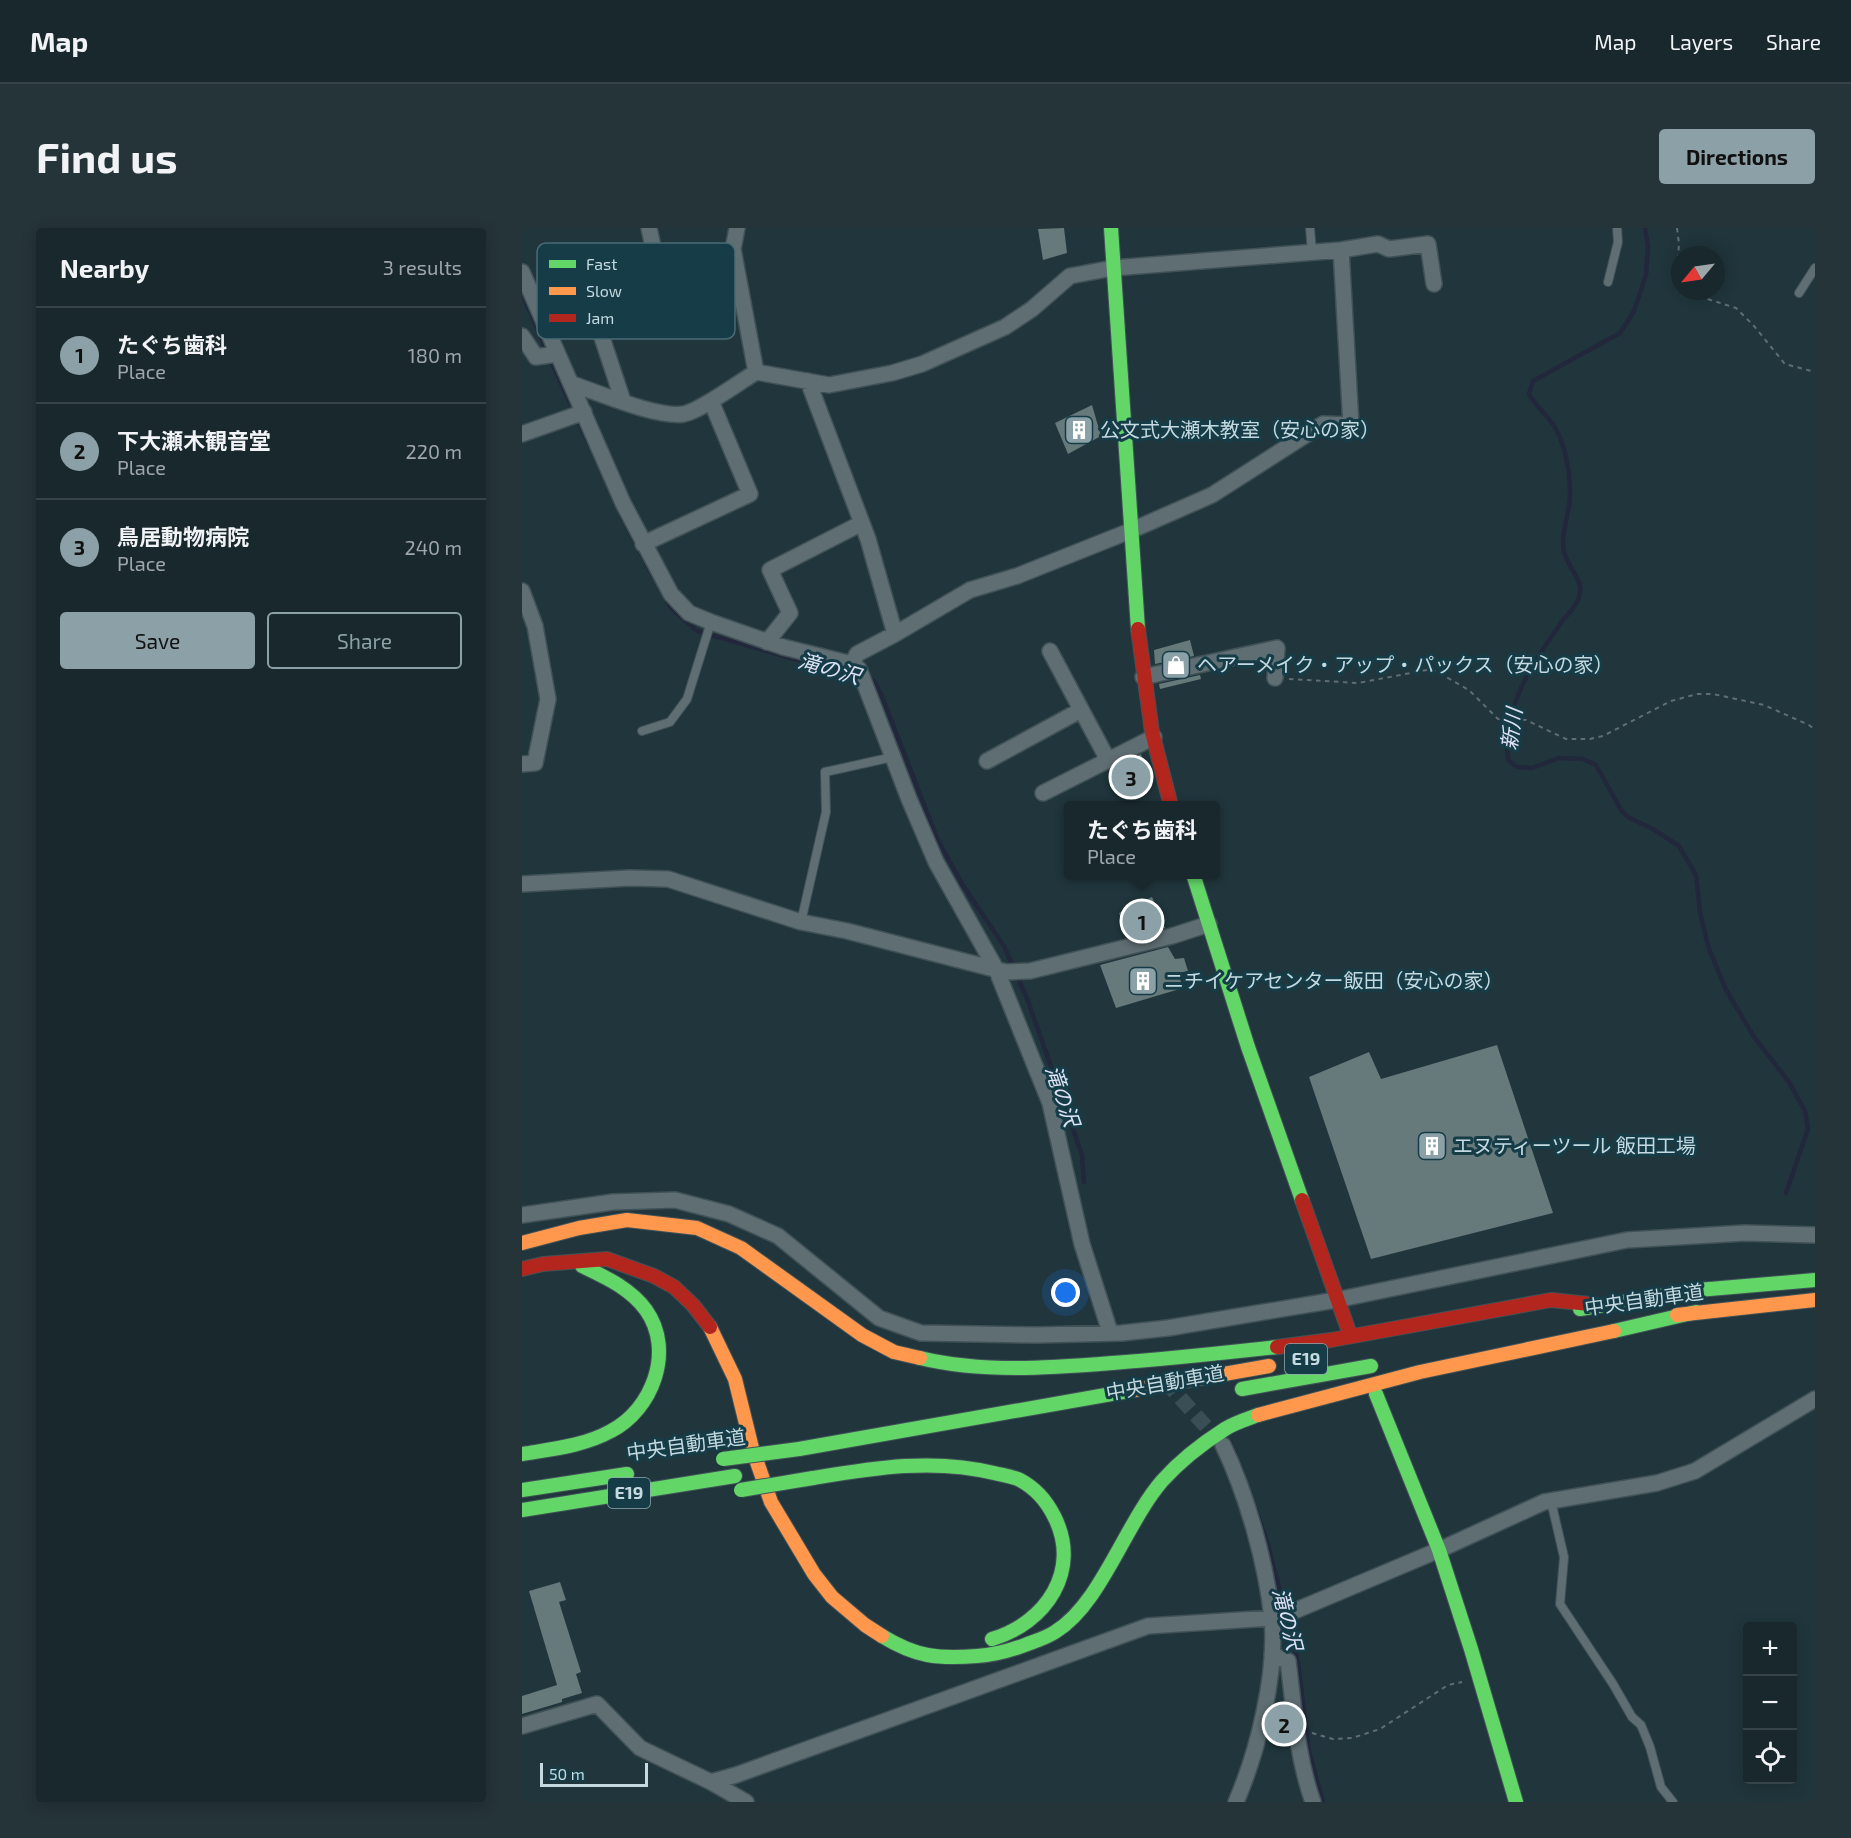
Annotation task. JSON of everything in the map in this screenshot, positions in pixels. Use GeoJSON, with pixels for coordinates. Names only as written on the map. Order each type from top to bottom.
{"type":"FeatureCollection","features":[{"type":"Feature","properties":{"kind":"main road"},"geometry":{"type":"LineString","coordinates":[[1111,228],[1130,531],[1143,677],[1169,801]]}},
{"type":"Feature","properties":{"kind":"main road"},"geometry":{"type":"LineString","coordinates":[[1195,879],[1248,1047],[1348,1329]]}},
{"type":"Feature","properties":{"kind":"main road"},"geometry":{"type":"LineString","coordinates":[[522,1243],[579,1228],[627,1220],[697,1228],[741,1248],[862,1335],[894,1352],[941,1363],[1048,1368],[1191,1357],[1331,1340],[1551,1300],[1599,1305]]}},
{"type":"Feature","properties":{"kind":"main road"},"geometry":{"type":"LineString","coordinates":[[579,1228],[596,1237]]}},
{"type":"Feature","properties":{"kind":"main road"},"geometry":{"type":"LineString","coordinates":[[522,1269],[543,1264],[607,1259],[654,1276],[674,1287],[693,1305],[710,1327],[723,1351],[735,1379],[752,1448],[771,1502],[814,1574],[832,1597],[865,1625],[903,1649],[952,1659],[997,1655],[1055,1632],[1070,1620],[1091,1596],[1135,1519],[1161,1482],[1179,1464],[1226,1428],[1262,1413],[1409,1375],[1696,1312]]}},
{"type":"Feature","properties":{"kind":"main road"},"geometry":{"type":"LineString","coordinates":[[522,1454],[581,1443],[623,1424],[648,1395],[659,1370],[658,1342],[652,1318],[632,1294],[606,1277],[575,1263]]}},
{"type":"Feature","properties":{"kind":"main road","name":"中央自動車道"},"geometry":{"type":"LineString","coordinates":[[1554,1314],[1599,1305],[1777,1281],[1815,1280]]}},
{"type":"Feature","properties":{"kind":"main road","name":"中央自動車道"},"geometry":{"type":"LineString","coordinates":[[1449,1352],[1696,1312],[1815,1300]]}},
{"type":"Feature","properties":{"kind":"main road","name":"中央自動車道"},"geometry":{"type":"LineString","coordinates":[[717,1460],[799,1449],[1282,1363]]}},
{"type":"Feature","properties":{"kind":"main road","name":"中央自動車道"},"geometry":{"type":"LineString","coordinates":[[1230,1391],[1379,1365]]}},
{"type":"Feature","properties":{"kind":"main road"},"geometry":{"type":"LineString","coordinates":[[1376,1394],[1439,1550],[1516,1802]]}},
{"type":"Feature","properties":{"kind":"main road"},"geometry":{"type":"LineString","coordinates":[[770,1442],[785,1467],[789,1499]]}},
{"type":"Feature","properties":{"kind":"main road","name":"中央自動車道"},"geometry":{"type":"LineString","coordinates":[[526,1510],[839,1460]]}},
{"type":"Feature","properties":{"kind":"main road"},"geometry":{"type":"LineString","coordinates":[[735,1491],[899,1465],[973,1466],[1020,1480],[1046,1502],[1060,1528],[1065,1560],[1061,1576],[1050,1599],[1028,1623],[997,1638],[972,1643]]}},
{"type":"Feature","properties":{"kind":"main road","name":"中央自動車道"},"geometry":{"type":"LineString","coordinates":[[522,1490],[640,1472]]}},
{"type":"Feature","properties":{"kind":"main road"},"geometry":{"type":"LineString","coordinates":[[526,1510],[559,1516],[695,1496]]}},
{"type":"Feature","properties":{"kind":"street"},"geometry":{"type":"LineString","coordinates":[[649,228],[652,243]]}},
{"type":"Feature","properties":{"kind":"street"},"geometry":{"type":"LineString","coordinates":[[734,243],[737,228]]}},
{"type":"Feature","properties":{"kind":"street"},"geometry":{"type":"LineString","coordinates":[[572,384],[657,412],[685,414],[711,401],[756,372],[829,385],[892,373],[922,364],[1005,327],[1032,309],[1070,276],[1113,268],[1341,250],[1378,244],[1389,249],[1428,244],[1434,284]]}},
{"type":"Feature","properties":{"kind":"street"},"geometry":{"type":"LineString","coordinates":[[1140,1354],[1116,1333],[1082,1244],[1050,1103],[1001,970],[936,862],[866,687],[855,667],[858,654],[970,590],[1017,576],[1212,495],[1323,424],[1350,425],[1341,250]]}},
{"type":"Feature","properties":{"kind":"street"},"geometry":{"type":"LineString","coordinates":[[735,260],[756,372]]}},
{"type":"Feature","properties":{"kind":"street"},"geometry":{"type":"LineString","coordinates":[[522,272],[537,307]]}},
{"type":"Feature","properties":{"kind":"street"},"geometry":{"type":"LineString","coordinates":[[522,336],[536,357],[556,354]]}},
{"type":"Feature","properties":{"kind":"street"},"geometry":{"type":"LineString","coordinates":[[550,339],[623,503],[671,594],[689,613],[711,623],[767,642],[855,667]]}},
{"type":"Feature","properties":{"kind":"street"},"geometry":{"type":"LineString","coordinates":[[603,339],[623,401]]}},
{"type":"Feature","properties":{"kind":"street"},"geometry":{"type":"LineString","coordinates":[[808,381],[862,523],[895,634]]}},
{"type":"Feature","properties":{"kind":"street"},"geometry":{"type":"LineString","coordinates":[[644,544],[750,494],[711,401]]}},
{"type":"Feature","properties":{"kind":"street"},"geometry":{"type":"LineString","coordinates":[[522,434],[584,413]]}},
{"type":"Feature","properties":{"kind":"street"},"geometry":{"type":"LineString","coordinates":[[767,642],[790,613],[770,570],[862,523]]}},
{"type":"Feature","properties":{"kind":"street"},"geometry":{"type":"LineString","coordinates":[[522,591],[535,626],[548,699],[535,763],[522,764]]}},
{"type":"Feature","properties":{"kind":"street"},"geometry":{"type":"LineString","coordinates":[[1143,677],[1277,648],[1275,678]]}},
{"type":"Feature","properties":{"kind":"street"},"geometry":{"type":"LineString","coordinates":[[1050,651],[1108,760]]}},
{"type":"Feature","properties":{"kind":"street"},"geometry":{"type":"LineString","coordinates":[[987,761],[1081,710]]}},
{"type":"Feature","properties":{"kind":"street"},"geometry":{"type":"LineString","coordinates":[[1043,794],[1154,737]]}},
{"type":"Feature","properties":{"kind":"street"},"geometry":{"type":"LineString","coordinates":[[522,884],[630,878],[668,879],[801,922],[847,931],[1001,970],[1024,972],[1172,936],[1209,924]]}},
{"type":"Feature","properties":{"kind":"street"},"geometry":{"type":"LineString","coordinates":[[522,1215],[613,1202],[675,1200],[729,1214],[778,1236],[879,1318],[921,1334],[1037,1335],[1116,1333],[1168,1328],[1336,1300],[1627,1240],[1745,1233],[1815,1235]]}},
{"type":"Feature","properties":{"kind":"street"},"geometry":{"type":"LineString","coordinates":[[711,1782],[1148,1626],[1281,1615],[1439,1550],[1544,1502],[1657,1483],[1695,1471],[1811,1405]]}},
{"type":"Feature","properties":{"kind":"street"},"geometry":{"type":"LineString","coordinates":[[1223,1445],[1231,1461],[1281,1615],[1272,1655],[1265,1710],[1236,1802]]}},
{"type":"Feature","properties":{"kind":"street"},"geometry":{"type":"LineString","coordinates":[[1272,1655],[1288,1661],[1298,1736],[1313,1802]]}},
{"type":"Feature","properties":{"kind":"street"},"geometry":{"type":"LineString","coordinates":[[522,1726],[597,1704],[640,1748],[711,1782],[746,1802]]}},
{"type":"Feature","properties":{"kind":"lane"},"geometry":{"type":"LineString","coordinates":[[1310,228],[1312,252]]}},
{"type":"Feature","properties":{"kind":"lane"},"geometry":{"type":"LineString","coordinates":[[1608,282],[1618,242],[1617,228]]}},
{"type":"Feature","properties":{"kind":"lane"},"geometry":{"type":"LineString","coordinates":[[1799,292],[1815,268]]}},
{"type":"Feature","properties":{"kind":"lane"},"geometry":{"type":"LineString","coordinates":[[642,731],[670,722],[687,699],[711,623]]}},
{"type":"Feature","properties":{"kind":"lane"},"geometry":{"type":"LineString","coordinates":[[801,922],[826,812],[825,772],[893,757]]}},
{"type":"Feature","properties":{"kind":"lane"},"geometry":{"type":"LineString","coordinates":[[1551,1501],[1564,1557],[1560,1604],[1632,1717],[1641,1725],[1650,1747],[1661,1787],[1673,1802]]}},
{"type":"Feature","properties":{"kind":"path"},"geometry":{"type":"LineString","coordinates":[[1677,228],[1679,246]]}},
{"type":"Feature","properties":{"kind":"path"},"geometry":{"type":"LineString","coordinates":[[1710,300],[1736,308],[1785,364],[1815,372]]}},
{"type":"Feature","properties":{"kind":"path"},"geometry":{"type":"LineString","coordinates":[[1275,678],[1358,683],[1432,669],[1469,690],[1498,719],[1526,720],[1566,739],[1590,739],[1604,736],[1671,701],[1697,694],[1713,694],[1764,705],[1809,724],[1815,729]]}},
{"type":"Feature","properties":{"kind":"path"},"geometry":{"type":"LineString","coordinates":[[1312,1733],[1333,1739],[1352,1738],[1380,1729],[1448,1685],[1479,1677]]}},
{"type":"Feature","properties":{"kind":"building"},"geometry":{"type":"Polygon","coordinates":[[[1064,228],[1067,253],[1043,260],[1038,229],[1064,228]]]}},
{"type":"Feature","properties":{"kind":"building","name":"公文式大瀬木教室（安心の家）"},"geometry":{"type":"Polygon","coordinates":[[[1092,405],[1101,436],[1068,454],[1055,423],[1092,405]]]}},
{"type":"Feature","properties":{"kind":"building"},"geometry":{"type":"Polygon","coordinates":[[[1190,640],[1194,656],[1155,664],[1154,650],[1190,640]]]}},
{"type":"Feature","properties":{"kind":"building"},"geometry":{"type":"Polygon","coordinates":[[[1200,675],[1201,679],[1160,689],[1159,684],[1200,675]]]}},
{"type":"Feature","properties":{"kind":"building"},"geometry":{"type":"Polygon","coordinates":[[[1141,754],[1151,786],[1123,798],[1110,770],[1141,754]]]}},
{"type":"Feature","properties":{"kind":"building"},"geometry":{"type":"Polygon","coordinates":[[[1152,897],[1165,928],[1137,935],[1135,929],[1126,932],[1119,913],[1152,897]]]}},
{"type":"Feature","properties":{"kind":"building","name":"ニチイケアセンター飯田（安心の家）"},"geometry":{"type":"Polygon","coordinates":[[[1168,947],[1175,959],[1184,958],[1188,971],[1178,973],[1183,988],[1116,1008],[1100,965],[1168,947]]]}},
{"type":"Feature","properties":{"kind":"building","name":"エヌティーツール 飯田工場"},"geometry":{"type":"Polygon","coordinates":[[[1497,1045],[1553,1213],[1371,1259],[1309,1077],[1369,1052],[1381,1079],[1497,1045]]]}},
{"type":"Feature","properties":{"kind":"building"},"geometry":{"type":"Polygon","coordinates":[[[560,1582],[566,1600],[559,1602],[581,1672],[576,1674],[582,1693],[562,1699],[562,1702],[522,1714],[522,1696],[557,1685],[529,1591],[560,1582]]]}},
{"type":"Feature","properties":{"kind":"building"},"geometry":{"type":"Polygon","coordinates":[[[1275,1714],[1285,1715],[1287,1733],[1274,1732],[1275,1714]]]}},
{"type":"Feature","properties":{"kind":"waterway","name":"新川"},"geometry":{"type":"LineString","coordinates":[[1645,228],[1648,246],[1646,275],[1634,311],[1620,333],[1533,381],[1529,394],[1559,434],[1565,454],[1570,499],[1563,544],[1566,557],[1578,579],[1580,591],[1576,604],[1540,654],[1521,687],[1510,722],[1507,741],[1508,760],[1517,767],[1532,768],[1559,758],[1583,759],[1596,765],[1621,810],[1628,817],[1653,829],[1679,846],[1696,875],[1700,912],[1708,946],[1725,988],[1754,1037],[1789,1082],[1805,1111],[1808,1129],[1786,1193]]}},
{"type":"Feature","properties":{"kind":"waterway","name":"滝の沢"},"geometry":{"type":"LineString","coordinates":[[522,293],[537,328]]}},
{"type":"Feature","properties":{"kind":"waterway","name":"滝の沢"},"geometry":{"type":"LineString","coordinates":[[542,339],[547,351]]}},
{"type":"Feature","properties":{"kind":"waterway","name":"滝の沢"},"geometry":{"type":"LineString","coordinates":[[550,359],[589,444]]}},
{"type":"Feature","properties":{"kind":"waterway","name":"滝の沢"},"geometry":{"type":"LineString","coordinates":[[621,515],[653,576]]}},
{"type":"Feature","properties":{"kind":"waterway","name":"滝の沢"},"geometry":{"type":"LineString","coordinates":[[665,597],[671,608],[697,631],[857,677]]}},
{"type":"Feature","properties":{"kind":"waterway","name":"滝の沢"},"geometry":{"type":"LineString","coordinates":[[868,680],[874,681],[881,694],[937,838],[962,884],[1004,946],[1028,1001],[1082,1155],[1084,1182]]}},
{"type":"Feature","properties":{"kind":"waterway","name":"滝の沢"},"geometry":{"type":"LineString","coordinates":[[1230,1442],[1243,1474]]}},
{"type":"Feature","properties":{"kind":"waterway","name":"滝の沢"},"geometry":{"type":"LineString","coordinates":[[1254,1504],[1268,1545],[1298,1662],[1309,1751],[1323,1802]]}},
{"type":"Feature","properties":{"kind":"tunnel"},"geometry":{"type":"LineString","coordinates":[[1165,1381],[1219,1441]]}},
{"type":"Feature","properties":{"kind":"traffic: fast"},"geometry":{"type":"LineString","coordinates":[[1111,228],[1138,629]]}},
{"type":"Feature","properties":{"kind":"traffic: fast"},"geometry":{"type":"LineString","coordinates":[[1195,879],[1248,1047],[1302,1200]]}},
{"type":"Feature","properties":{"kind":"traffic: fast"},"geometry":{"type":"LineString","coordinates":[[522,1454],[579,1444],[611,1431],[638,1409],[655,1378],[659,1343],[655,1326],[646,1310],[625,1289],[582,1266]]}},
{"type":"Feature","properties":{"kind":"traffic: fast"},"geometry":{"type":"LineString","coordinates":[[1580,1309],[1698,1290],[1815,1280]]}},
{"type":"Feature","properties":{"kind":"traffic: fast"},"geometry":{"type":"LineString","coordinates":[[1614,1331],[1696,1312]]}},
{"type":"Feature","properties":{"kind":"traffic: fast"},"geometry":{"type":"LineString","coordinates":[[920,1358],[967,1366],[1040,1368],[1154,1360],[1277,1347]]}},
{"type":"Feature","properties":{"kind":"traffic: fast"},"geometry":{"type":"LineString","coordinates":[[1242,1389],[1371,1366]]}},
{"type":"Feature","properties":{"kind":"traffic: fast"},"geometry":{"type":"LineString","coordinates":[[799,1449],[1134,1390]]}},
{"type":"Feature","properties":{"kind":"traffic: fast"},"geometry":{"type":"LineString","coordinates":[[1376,1394],[1439,1550],[1516,1802]]}},
{"type":"Feature","properties":{"kind":"traffic: fast"},"geometry":{"type":"LineString","coordinates":[[882,1636],[917,1652],[950,1657],[1002,1652],[1052,1634],[1086,1603],[1136,1519],[1162,1481],[1217,1434],[1232,1425],[1258,1415]]}},
{"type":"Feature","properties":{"kind":"traffic: fast"},"geometry":{"type":"LineString","coordinates":[[723,1459],[799,1449]]}},
{"type":"Feature","properties":{"kind":"traffic: fast"},"geometry":{"type":"LineString","coordinates":[[813,1478],[881,1468],[949,1466],[971,1468],[1014,1478],[1036,1491],[1054,1516],[1062,1536],[1064,1556],[1061,1574],[1054,1592],[1043,1607],[1028,1621],[992,1639]]}},
{"type":"Feature","properties":{"kind":"traffic: fast"},"geometry":{"type":"LineString","coordinates":[[522,1490],[627,1474]]}},
{"type":"Feature","properties":{"kind":"traffic: fast"},"geometry":{"type":"LineString","coordinates":[[522,1510],[735,1476]]}},
{"type":"Feature","properties":{"kind":"traffic: fast"},"geometry":{"type":"LineString","coordinates":[[741,1490],[813,1478]]}},
{"type":"Feature","properties":{"kind":"traffic: slow"},"geometry":{"type":"LineString","coordinates":[[522,1243],[579,1228],[627,1220],[697,1228],[741,1248],[862,1335],[894,1352],[920,1358]]}},
{"type":"Feature","properties":{"kind":"traffic: slow"},"geometry":{"type":"LineString","coordinates":[[1677,1315],[1815,1300]]}},
{"type":"Feature","properties":{"kind":"traffic: slow"},"geometry":{"type":"LineString","coordinates":[[710,1327],[735,1379],[752,1448],[771,1502],[814,1574],[832,1597],[882,1636]]}},
{"type":"Feature","properties":{"kind":"traffic: slow"},"geometry":{"type":"LineString","coordinates":[[1258,1415],[1420,1372],[1614,1331]]}},
{"type":"Feature","properties":{"kind":"traffic: slow"},"geometry":{"type":"LineString","coordinates":[[1134,1390],[1269,1366]]}},
{"type":"Feature","properties":{"kind":"traffic: jam"},"geometry":{"type":"LineString","coordinates":[[1138,629],[1152,732],[1170,801]]}},
{"type":"Feature","properties":{"kind":"traffic: jam"},"geometry":{"type":"LineString","coordinates":[[1302,1200],[1348,1329]]}},
{"type":"Feature","properties":{"kind":"traffic: jam"},"geometry":{"type":"LineString","coordinates":[[522,1269],[543,1264],[607,1259],[654,1276],[674,1287],[693,1305],[710,1327]]}},
{"type":"Feature","properties":{"kind":"traffic: jam"},"geometry":{"type":"LineString","coordinates":[[1277,1347],[1331,1340],[1551,1300],[1599,1305]]}},
{"type":"Feature","properties":{"kind":"place","name":"公文式大瀬木教室（安心の家）"},"geometry":{"type":"Point","coordinates":[1079,430]}},
{"type":"Feature","properties":{"kind":"place","name":"ヘアーメイク・アップ・パックス（安心の家）"},"geometry":{"type":"Point","coordinates":[1176,665]}},
{"type":"Feature","properties":{"kind":"place","name":"鳥居動物病院"},"geometry":{"type":"Point","coordinates":[1131,777]}},
{"type":"Feature","properties":{"kind":"place","name":"たぐち歯科"},"geometry":{"type":"Point","coordinates":[1142,921]}},
{"type":"Feature","properties":{"kind":"place","name":"ニチイケアセンター飯田（安心の家）"},"geometry":{"type":"Point","coordinates":[1143,981]}},
{"type":"Feature","properties":{"kind":"place","name":"エヌティーツール 飯田工場"},"geometry":{"type":"Point","coordinates":[1432,1146]}},
{"type":"Feature","properties":{"kind":"place","name":"下大瀬木観音堂"},"geometry":{"type":"Point","coordinates":[1284,1724]}}]}
